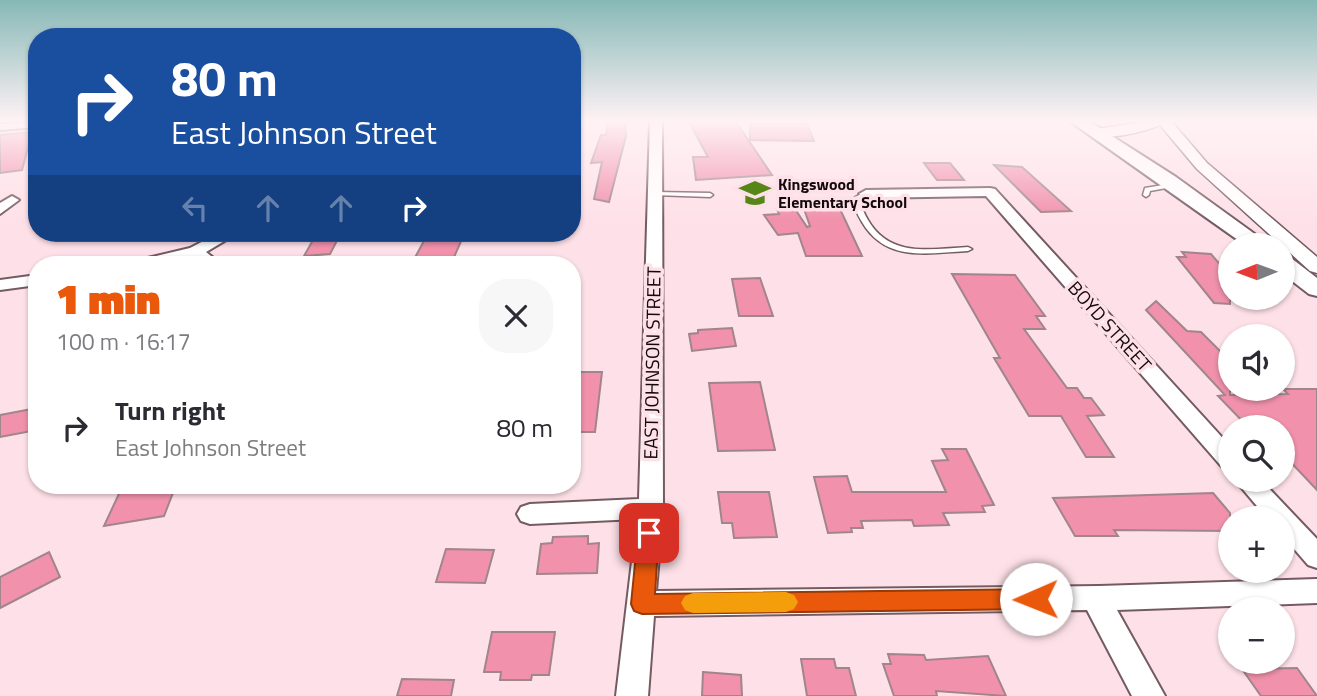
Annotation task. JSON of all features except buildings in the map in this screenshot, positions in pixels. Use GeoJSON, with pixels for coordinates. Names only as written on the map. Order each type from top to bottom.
{"type":"FeatureCollection","features":[{"type":"Feature","properties":{"kind":"main road"},"geometry":{"type":"LineString","coordinates":[[1129,154],[1242,233]]}},
{"type":"Feature","properties":{"kind":"main road"},"geometry":{"type":"LineString","coordinates":[[1295,272],[1317,289]]}},
{"type":"Feature","properties":{"kind":"street","name":"EAST JOHNSON STREET"},"geometry":{"type":"LineString","coordinates":[[632,696],[651,509],[656,154]]}},
{"type":"Feature","properties":{"kind":"street"},"geometry":{"type":"LineString","coordinates":[[1192,154],[1317,267]]}},
{"type":"Feature","properties":{"kind":"street","name":"BOYD STREET"},"geometry":{"type":"LineString","coordinates":[[866,194],[990,192],[1218,448]]}},
{"type":"Feature","properties":{"kind":"street"},"geometry":{"type":"LineString","coordinates":[[0,210],[12,200]]}},
{"type":"Feature","properties":{"kind":"street"},"geometry":{"type":"LineString","coordinates":[[174,256],[195,251],[212,242]]}},
{"type":"Feature","properties":{"kind":"street"},"geometry":{"type":"LineString","coordinates":[[195,251],[202,256]]}},
{"type":"Feature","properties":{"kind":"street"},"geometry":{"type":"LineString","coordinates":[[0,285],[28,282]]}},
{"type":"Feature","properties":{"kind":"street"},"geometry":{"type":"LineString","coordinates":[[1258,492],[1270,506]]}},
{"type":"Feature","properties":{"kind":"street"},"geometry":{"type":"LineString","coordinates":[[530,514],[599,509],[651,509]]}},
{"type":"Feature","properties":{"kind":"street"},"geometry":{"type":"LineString","coordinates":[[1295,533],[1317,557]]}},
{"type":"Feature","properties":{"kind":"street"},"geometry":{"type":"LineString","coordinates":[[642,604],[1095,598],[1317,591]]}},
{"type":"Feature","properties":{"kind":"street"},"geometry":{"type":"LineString","coordinates":[[1095,598],[1149,696]]}},
{"type":"Feature","properties":{"kind":"lane"},"geometry":{"type":"LineString","coordinates":[[1146,195],[1147,189],[1175,185]]}},
{"type":"Feature","properties":{"kind":"lane"},"geometry":{"type":"LineString","coordinates":[[656,194],[710,195]]}},
{"type":"Feature","properties":{"kind":"lane"},"geometry":{"type":"LineString","coordinates":[[866,194],[857,201],[862,215],[876,240],[888,247],[968,249]]}},
{"type":"Feature","properties":{"kind":"slow traffic"},"geometry":{"type":"LineString","coordinates":[[693,603],[786,602]]}},
{"type":"Feature","properties":{"kind":"place","name":"Kingswood Elementary School"},"geometry":{"type":"Point","coordinates":[755,193]}},
{"type":"Feature","properties":{"kind":"route"},"geometry":{"type":"LineString","coordinates":[[649,533],[642,604],[1036,599]]}}]}
